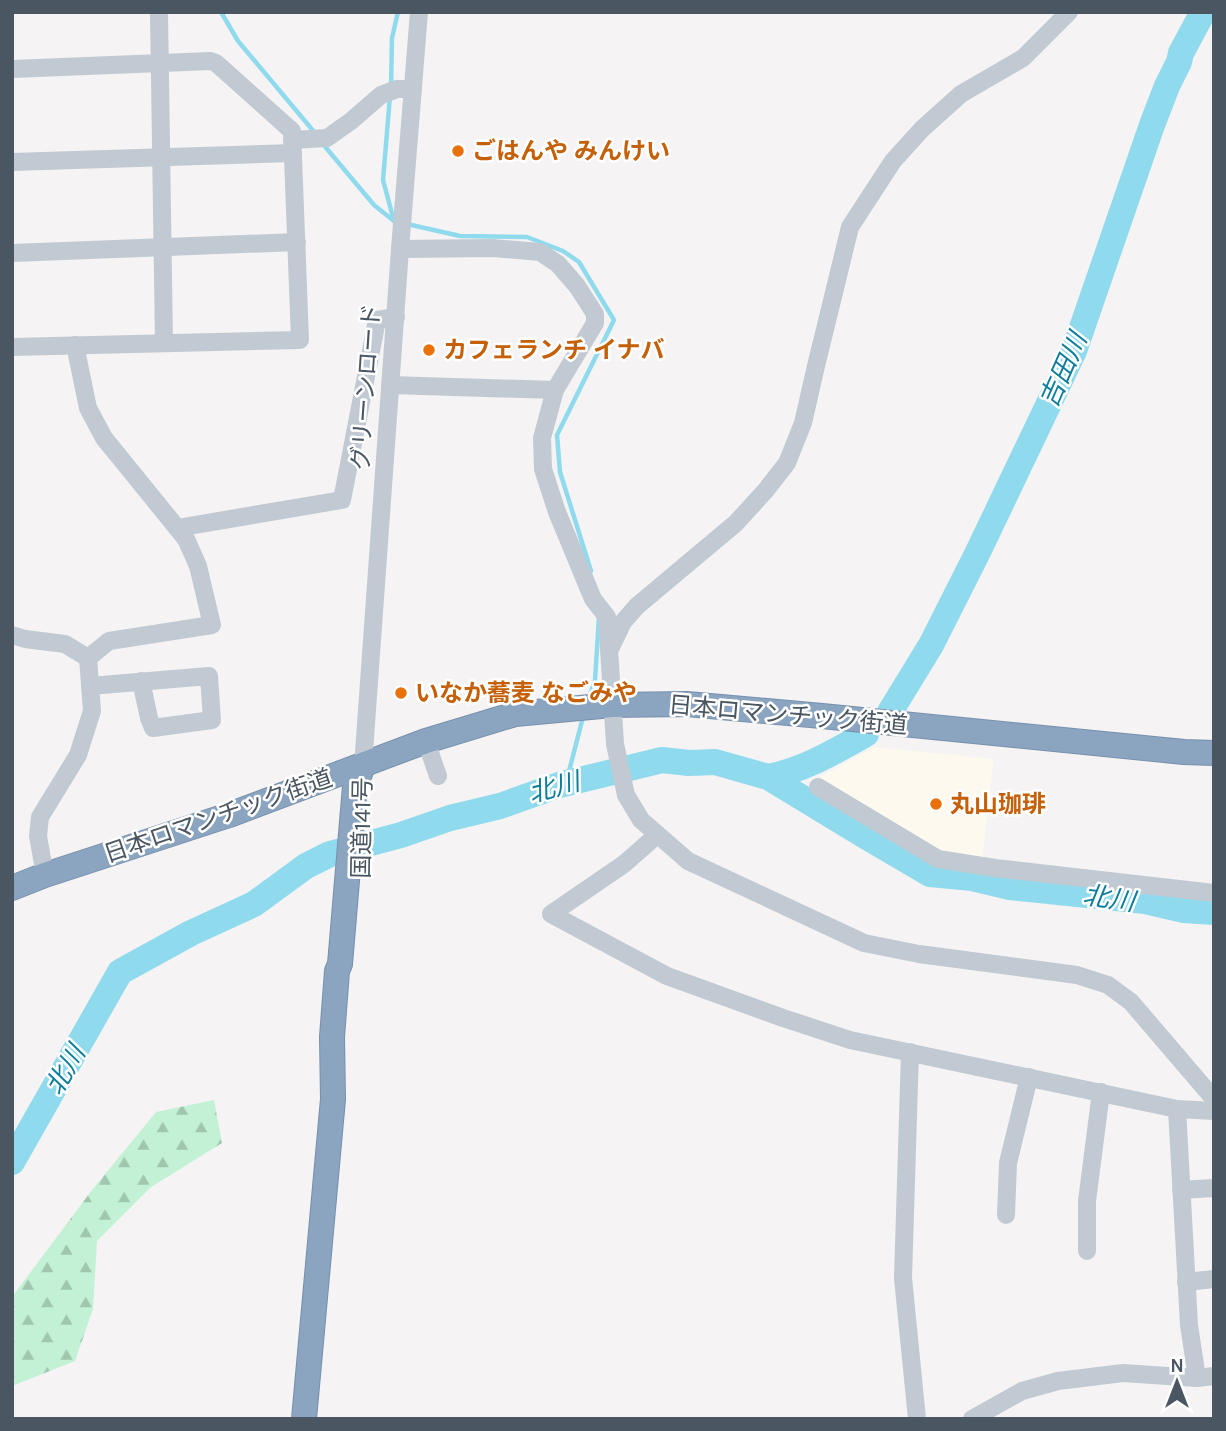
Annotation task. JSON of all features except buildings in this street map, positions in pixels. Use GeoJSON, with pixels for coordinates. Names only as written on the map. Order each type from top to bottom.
{"type":"FeatureCollection","features":[{"type":"Feature","properties":{"kind":"highway","name":"日本ロマンチック街道"},"geometry":{"type":"LineString","coordinates":[[12,888],[229,815],[426,741],[514,714],[612,705],[742,708],[1114,746],[1214,753]]}},
{"type":"Feature","properties":{"kind":"highway","name":"国道141号"},"geometry":{"type":"LineString","coordinates":[[304,1419],[333,1099],[332,1037],[337,971],[356,859],[359,816],[355,786],[363,766]]}},
{"type":"Feature","properties":{"kind":"street"},"geometry":{"type":"LineString","coordinates":[[159,12],[164,343]]}},
{"type":"Feature","properties":{"kind":"street","name":"グリーンロード"},"geometry":{"type":"LineString","coordinates":[[363,766],[419,12]]}},
{"type":"Feature","properties":{"kind":"street"},"geometry":{"type":"LineString","coordinates":[[610,649],[623,622],[637,606],[736,523],[787,463],[803,423],[850,227],[892,161],[961,94],[1023,58],[1069,12]]}},
{"type":"Feature","properties":{"kind":"street"},"geometry":{"type":"LineString","coordinates":[[12,69],[216,62],[292,131],[300,340],[12,347]]}},
{"type":"Feature","properties":{"kind":"street"},"geometry":{"type":"LineString","coordinates":[[12,162],[161,158],[293,147],[327,138],[381,95],[397,89],[413,89]]}},
{"type":"Feature","properties":{"kind":"street"},"geometry":{"type":"LineString","coordinates":[[12,253],[297,242]]}},
{"type":"Feature","properties":{"kind":"street"},"geometry":{"type":"LineString","coordinates":[[400,249],[493,248],[540,252],[558,264],[577,286],[595,314],[595,323],[555,390],[542,438],[543,470],[557,512],[593,599],[607,617],[615,744],[626,795],[641,820],[688,861],[864,943],[919,954],[1077,975],[1108,985],[1131,1002],[1214,1099]]}},
{"type":"Feature","properties":{"kind":"street"},"geometry":{"type":"LineString","coordinates":[[177,528],[342,500],[377,320],[396,317]]}},
{"type":"Feature","properties":{"kind":"street"},"geometry":{"type":"LineString","coordinates":[[75,345],[88,408],[104,438],[186,539],[198,566],[212,625],[110,641],[88,658]]}},
{"type":"Feature","properties":{"kind":"street"},"geometry":{"type":"LineString","coordinates":[[390,385],[555,390]]}},
{"type":"Feature","properties":{"kind":"street"},"geometry":{"type":"LineString","coordinates":[[12,635],[65,644],[88,658]]}},
{"type":"Feature","properties":{"kind":"street"},"geometry":{"type":"LineString","coordinates":[[45,875],[38,835],[40,817],[78,755],[92,711],[88,658]]}},
{"type":"Feature","properties":{"kind":"street"},"geometry":{"type":"LineString","coordinates":[[90,686],[141,681]]}},
{"type":"Feature","properties":{"kind":"street"},"geometry":{"type":"LineString","coordinates":[[426,741],[438,776]]}},
{"type":"Feature","properties":{"kind":"street"},"geometry":{"type":"LineString","coordinates":[[818,787],[938,859],[1214,893]]}},
{"type":"Feature","properties":{"kind":"street"},"geometry":{"type":"LineString","coordinates":[[657,835],[624,864],[551,914],[667,976],[850,1040],[1177,1109],[1214,1111]]}},
{"type":"Feature","properties":{"kind":"street"},"geometry":{"type":"LineString","coordinates":[[910,1052],[902,1278],[918,1419]]}},
{"type":"Feature","properties":{"kind":"street"},"geometry":{"type":"LineString","coordinates":[[1006,1215],[1008,1163],[1029,1077]]}},
{"type":"Feature","properties":{"kind":"street"},"geometry":{"type":"LineString","coordinates":[[1087,1251],[1087,1200],[1101,1093]]}},
{"type":"Feature","properties":{"kind":"street"},"geometry":{"type":"LineString","coordinates":[[972,1419],[1022,1391],[1058,1381],[1124,1373],[1206,1377],[1189,1325],[1177,1109]]}},
{"type":"Feature","properties":{"kind":"street"},"geometry":{"type":"LineString","coordinates":[[1181,1190],[1214,1188]]}},
{"type":"Feature","properties":{"kind":"street"},"geometry":{"type":"LineString","coordinates":[[1186,1282],[1214,1279]]}},
{"type":"Feature","properties":{"kind":"shaded area"},"geometry":{"type":"Polygon","coordinates":[[[874,747],[994,759],[981,867],[923,849],[829,786],[820,777],[874,747]]]}},
{"type":"Feature","properties":{"kind":"green space"},"geometry":{"type":"Polygon","coordinates":[[[214,1100],[222,1143],[151,1187],[97,1241],[93,1309],[75,1361],[12,1386],[12,1297],[92,1190],[156,1112],[214,1100]]]}},
{"type":"Feature","properties":{"kind":"waterway"},"geometry":{"type":"LineString","coordinates":[[221,12],[238,41],[315,133]]}},
{"type":"Feature","properties":{"kind":"waterway"},"geometry":{"type":"LineString","coordinates":[[391,88],[392,38],[398,12]]}},
{"type":"Feature","properties":{"kind":"waterway","name":"吉田川"},"geometry":{"type":"LineString","coordinates":[[890,712],[931,645],[1074,351],[1152,125],[1181,53],[1203,12]]}},
{"type":"Feature","properties":{"kind":"waterway"},"geometry":{"type":"LineString","coordinates":[[390,96],[383,180],[394,221],[399,222]]}},
{"type":"Feature","properties":{"kind":"waterway"},"geometry":{"type":"LineString","coordinates":[[322,143],[374,205],[394,221]]}},
{"type":"Feature","properties":{"kind":"waterway"},"geometry":{"type":"LineString","coordinates":[[407,224],[460,236],[527,237],[563,251],[579,262],[614,320],[557,435],[560,472],[591,571]]}},
{"type":"Feature","properties":{"kind":"waterway"},"geometry":{"type":"LineString","coordinates":[[589,698],[595,680],[599,617]]}},
{"type":"Feature","properties":{"kind":"waterway"},"geometry":{"type":"LineString","coordinates":[[559,785],[567,779],[583,717]]}},
{"type":"Feature","properties":{"kind":"waterway","name":"吉田川"},"geometry":{"type":"LineString","coordinates":[[768,777],[806,765],[866,734]]}},
{"type":"Feature","properties":{"kind":"waterway","name":"北川"},"geometry":{"type":"LineString","coordinates":[[12,1162],[120,972],[191,933],[254,904],[306,866],[330,854],[500,806],[559,785],[662,760],[715,762],[768,777],[930,874],[972,878],[1010,887],[1145,901],[1184,910],[1214,912]]}},
{"type":"Feature","properties":{"kind":"place","name":"ごはんや みんけい"},"geometry":{"type":"Point","coordinates":[458,151]}},
{"type":"Feature","properties":{"kind":"place","name":"カフェランチ イナバ"},"geometry":{"type":"Point","coordinates":[429,350]}},
{"type":"Feature","properties":{"kind":"place","name":"いなか蕎麦 なごみや"},"geometry":{"type":"Point","coordinates":[401,693]}},
{"type":"Feature","properties":{"kind":"place","name":"丸山珈琲"},"geometry":{"type":"Point","coordinates":[936,804]}}]}
